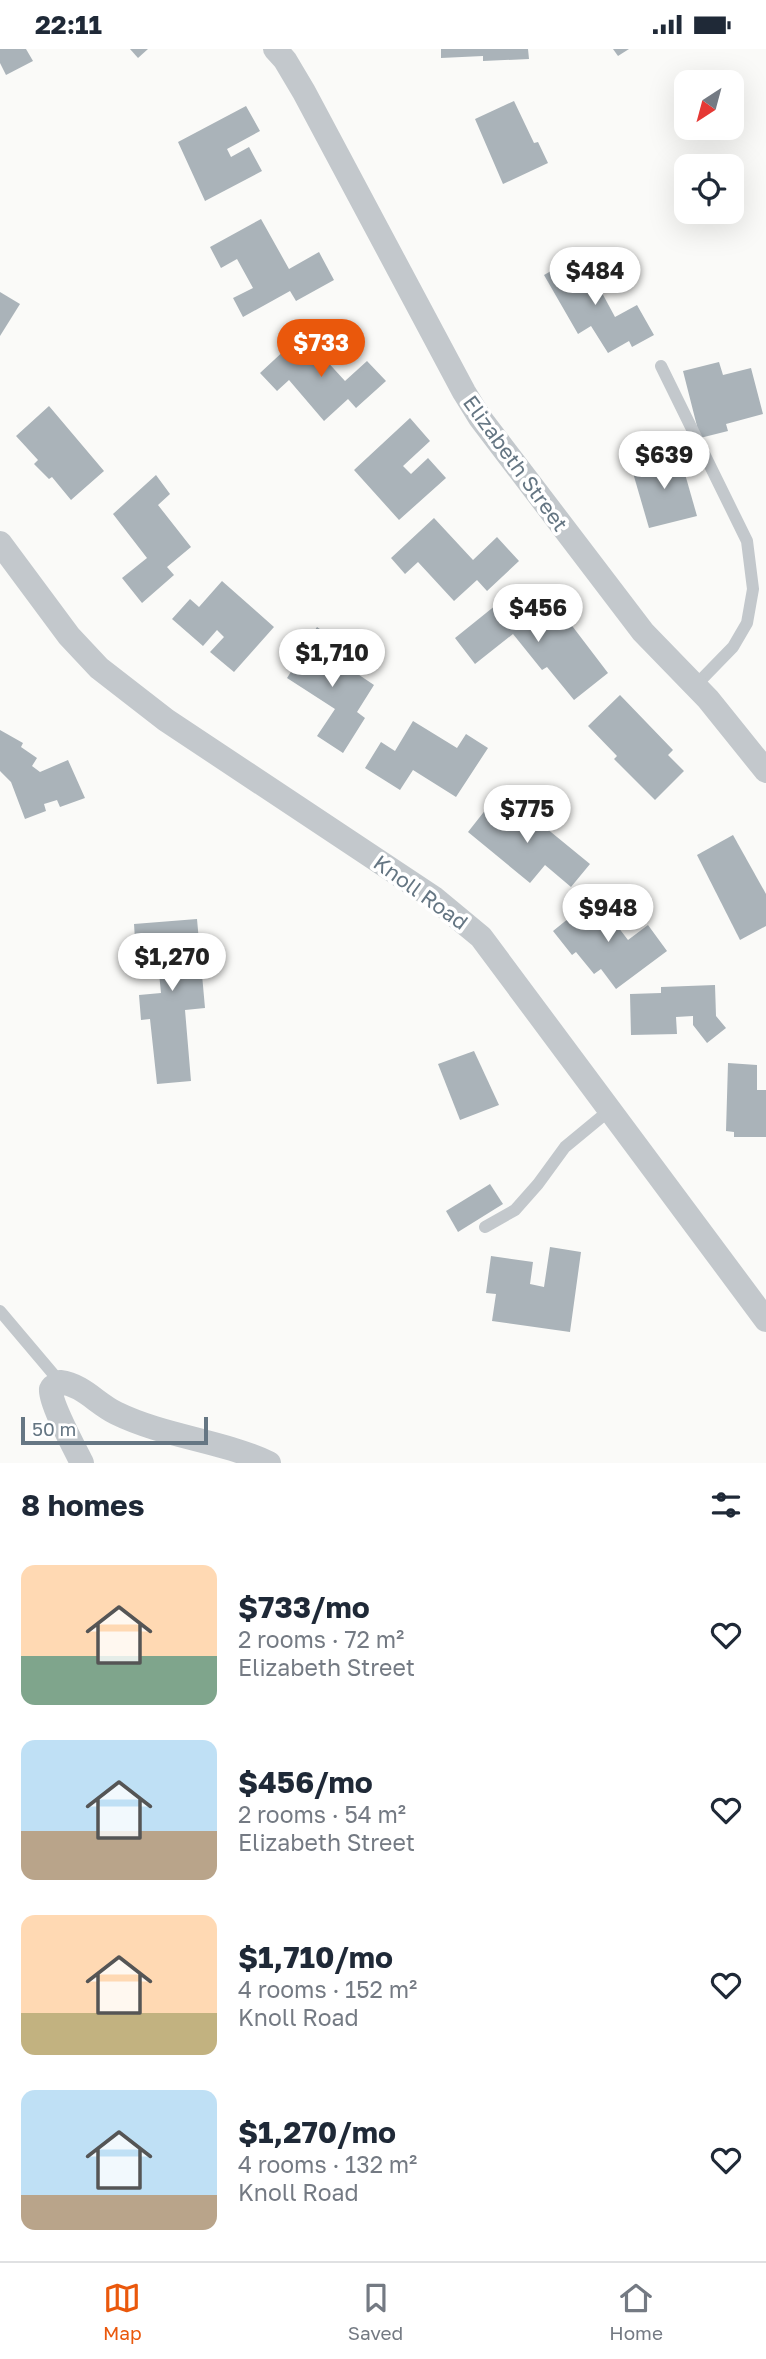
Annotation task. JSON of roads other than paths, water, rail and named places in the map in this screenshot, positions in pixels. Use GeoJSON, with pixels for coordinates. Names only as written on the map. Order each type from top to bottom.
{"type":"FeatureCollection","features":[{"type":"Feature","properties":{"kind":"street","name":"Elizabeth Street"},"geometry":{"type":"LineString","coordinates":[[275,49],[285,60],[304,92],[480,418],[643,632],[695,685],[766,771]]}},
{"type":"Feature","properties":{"kind":"street","name":"Knoll Road"},"geometry":{"type":"LineString","coordinates":[[0,543],[69,636],[99,668],[166,720],[434,898],[481,937],[766,1320]]}},
{"type":"Feature","properties":{"kind":"street"},"geometry":{"type":"LineString","coordinates":[[82,1463],[54,1403],[52,1387],[60,1382],[80,1388],[114,1412],[126,1417],[234,1448],[269,1463]]}},
{"type":"Feature","properties":{"kind":"lane"},"geometry":{"type":"LineString","coordinates":[[661,366],[747,541],[753,589],[747,623],[733,647],[695,685]]}},
{"type":"Feature","properties":{"kind":"lane"},"geometry":{"type":"LineString","coordinates":[[485,1227],[515,1210],[565,1147],[611,1109]]}},
{"type":"Feature","properties":{"kind":"lane"},"geometry":{"type":"LineString","coordinates":[[0,1311],[60,1382]]}}]}
